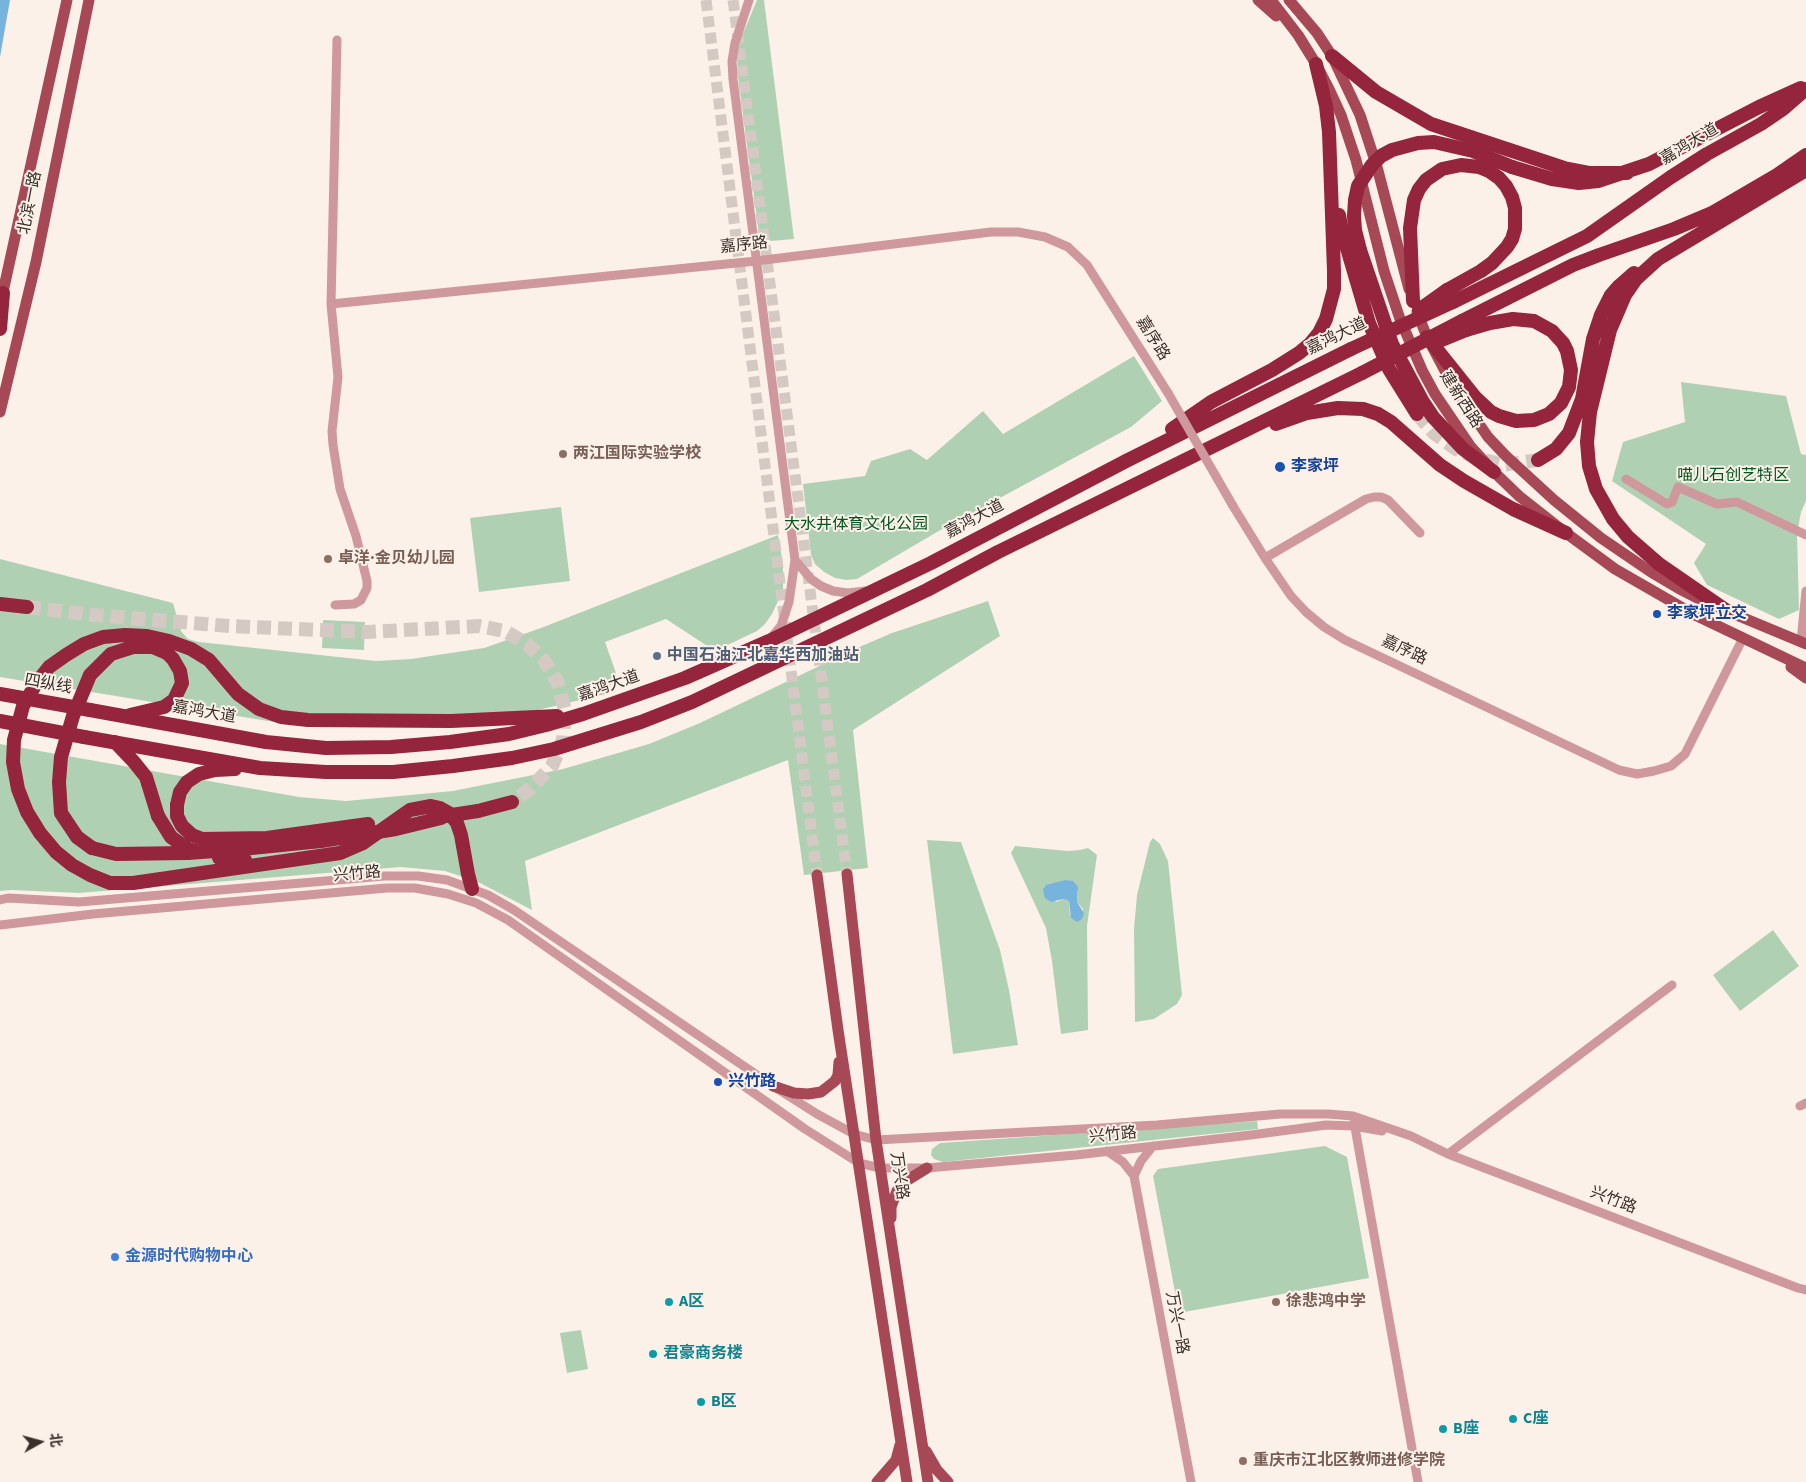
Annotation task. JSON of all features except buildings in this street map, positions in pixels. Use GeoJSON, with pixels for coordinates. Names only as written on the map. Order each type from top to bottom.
{"type":"FeatureCollection","features":[{"type":"Feature","properties":{"kind":"highway"},"geometry":{"type":"LineString","coordinates":[[1332,56],[1376,92],[1431,124],[1564,168],[1590,173],[1627,173]]}},
{"type":"Feature","properties":{"kind":"highway"},"geometry":{"type":"LineString","coordinates":[[1316,64],[1326,106],[1342,231],[1361,299],[1389,369],[1416,414]]}},
{"type":"Feature","properties":{"kind":"highway"},"geometry":{"type":"LineString","coordinates":[[1494,472],[1463,449],[1433,417],[1419,397],[1392,344],[1355,230],[1355,200],[1358,186],[1372,165],[1381,156],[1392,150],[1418,142],[1434,142],[1473,151],[1512,167],[1552,179],[1579,183],[1598,181],[1627,173],[1649,164],[1806,85]]}},
{"type":"Feature","properties":{"kind":"highway","name":"嘉鸿大道"},"geometry":{"type":"LineString","coordinates":[[90,710],[266,742],[326,748],[392,747],[509,734],[583,714],[685,678],[770,640],[931,563],[1128,460],[1392,330],[1450,296],[1587,236],[1672,177],[1784,109],[1806,89]]}},
{"type":"Feature","properties":{"kind":"highway"},"geometry":{"type":"LineString","coordinates":[[1128,460],[1211,402],[1287,362],[1310,344],[1319,334],[1326,319],[1334,288],[1329,132]]}},
{"type":"Feature","properties":{"kind":"highway"},"geometry":{"type":"LineString","coordinates":[[441,818],[394,820],[267,838],[202,840],[192,835],[182,826],[177,816],[177,805],[180,792],[187,782],[200,774],[215,770],[260,768],[326,772],[393,772],[512,758],[554,749],[641,722],[692,702],[927,590],[998,552],[1362,373],[1464,325],[1573,266],[1712,213],[1777,175],[1806,155]]}},
{"type":"Feature","properties":{"kind":"highway"},"geometry":{"type":"LineString","coordinates":[[1413,301],[1410,228],[1414,200],[1419,189],[1433,174],[1442,169],[1460,165],[1479,167],[1499,178],[1512,196],[1515,208],[1515,229],[1507,247],[1492,263],[1450,296]]}},
{"type":"Feature","properties":{"kind":"highway"},"geometry":{"type":"LineString","coordinates":[[1538,460],[1556,449],[1574,422],[1582,399],[1594,333],[1606,304],[1618,287],[1658,259],[1806,170]]}},
{"type":"Feature","properties":{"kind":"highway"},"geometry":{"type":"LineString","coordinates":[[1658,259],[1636,278],[1630,286],[1610,330],[1588,427],[1589,466],[1600,499],[1628,537],[1659,564],[1730,612]]}},
{"type":"Feature","properties":{"kind":"highway"},"geometry":{"type":"LineString","coordinates":[[0,330],[2,299]]}},
{"type":"Feature","properties":{"kind":"highway"},"geometry":{"type":"LineString","coordinates":[[1426,337],[1475,397],[1491,412],[1499,416],[1516,421],[1534,420],[1548,414],[1561,402],[1569,387],[1571,370],[1567,351],[1563,343],[1552,331],[1534,321],[1513,319],[1464,325]]}},
{"type":"Feature","properties":{"kind":"highway"},"geometry":{"type":"LineString","coordinates":[[1223,442],[1306,413],[1338,408],[1363,409],[1378,414],[1391,422],[1440,465],[1464,481],[1513,509],[1566,533]]}},
{"type":"Feature","properties":{"kind":"highway"},"geometry":{"type":"LineString","coordinates":[[0,606],[27,607]]}},
{"type":"Feature","properties":{"kind":"highway"},"geometry":{"type":"LineString","coordinates":[[472,888],[457,823],[449,813],[431,806],[410,810],[363,844],[340,853],[133,883],[110,883],[84,872],[56,852],[40,833],[27,812],[18,789],[13,762],[14,740],[23,706],[37,682],[49,667],[84,644],[103,637],[147,636],[191,649],[209,660],[238,694],[259,709],[281,717],[308,720],[441,722],[583,714]]}},
{"type":"Feature","properties":{"kind":"highway"},"geometry":{"type":"LineString","coordinates":[[124,716],[164,707],[174,700],[182,683],[180,671],[167,653],[153,647],[133,647],[111,654],[90,675],[73,716],[61,757],[59,782],[60,813],[77,837],[92,848],[116,854],[188,853],[321,841],[396,829],[512,802]]}},
{"type":"Feature","properties":{"kind":"highway","name":"四纵线"},"geometry":{"type":"LineString","coordinates":[[0,694],[90,710]]}},
{"type":"Feature","properties":{"kind":"highway"},"geometry":{"type":"LineString","coordinates":[[0,722],[260,768]]}},
{"type":"Feature","properties":{"kind":"highway"},"geometry":{"type":"LineString","coordinates":[[114,742],[134,762],[146,778],[158,816],[171,837],[188,849],[219,858],[269,862]]}},
{"type":"Feature","properties":{"kind":"main road","name":"北滨一路"},"geometry":{"type":"LineString","coordinates":[[2,299],[68,0]]}},
{"type":"Feature","properties":{"kind":"main road","name":"北滨一路"},"geometry":{"type":"LineString","coordinates":[[0,412],[36,262],[88,0]]}},
{"type":"Feature","properties":{"kind":"main road"},"geometry":{"type":"LineString","coordinates":[[1258,0],[1298,36]]}},
{"type":"Feature","properties":{"kind":"main road","name":"建新西路"},"geometry":{"type":"LineString","coordinates":[[1270,0],[1298,36],[1316,64],[1341,116],[1392,295],[1410,345],[1443,407],[1471,446],[1519,496],[1615,568],[1661,597],[1695,615],[1806,668]]}},
{"type":"Feature","properties":{"kind":"main road","name":"建新西路"},"geometry":{"type":"LineString","coordinates":[[1289,0],[1317,33],[1332,56],[1349,90],[1369,141],[1413,301],[1426,337],[1452,386],[1488,437],[1530,479],[1580,523],[1630,558],[1678,588],[1803,643]]}},
{"type":"Feature","properties":{"kind":"main road"},"geometry":{"type":"LineString","coordinates":[[1758,645],[1806,678]]}},
{"type":"Feature","properties":{"kind":"main road","name":"万兴路"},"geometry":{"type":"LineString","coordinates":[[847,874],[876,1140],[928,1482]]}},
{"type":"Feature","properties":{"kind":"main road"},"geometry":{"type":"LineString","coordinates":[[817,875],[838,1030],[907,1482]]}},
{"type":"Feature","properties":{"kind":"main road"},"geometry":{"type":"LineString","coordinates":[[773,1086],[794,1093],[808,1094],[821,1092],[831,1086],[838,1075],[839,1067],[838,1030]]}},
{"type":"Feature","properties":{"kind":"main road"},"geometry":{"type":"LineString","coordinates":[[890,1239],[891,1207],[897,1191],[906,1182],[928,1168]]}},
{"type":"Feature","properties":{"kind":"main road"},"geometry":{"type":"LineString","coordinates":[[894,1390],[901,1406],[907,1410],[912,1407],[915,1396]]}},
{"type":"Feature","properties":{"kind":"main road"},"geometry":{"type":"LineString","coordinates":[[877,1482],[896,1460],[902,1441]]}},
{"type":"Feature","properties":{"kind":"main road"},"geometry":{"type":"LineString","coordinates":[[922,1446],[937,1470],[948,1482]]}},
{"type":"Feature","properties":{"kind":"street"},"geometry":{"type":"LineString","coordinates":[[749,0],[735,43],[732,61],[733,79],[796,560],[789,602],[781,626],[770,640]]}},
{"type":"Feature","properties":{"kind":"street"},"geometry":{"type":"LineString","coordinates":[[335,605],[354,604],[360,600],[364,595],[367,580],[356,536],[340,489],[332,445],[338,377],[332,304],[337,40]]}},
{"type":"Feature","properties":{"kind":"street","name":"嘉序路"},"geometry":{"type":"LineString","coordinates":[[332,304],[756,261],[991,232],[1018,232],[1045,237],[1068,247],[1087,265],[1168,393],[1265,558],[1306,612],[1324,627],[1345,640],[1619,770],[1637,774],[1671,766],[1685,754],[1743,638]]}},
{"type":"Feature","properties":{"kind":"street"},"geometry":{"type":"LineString","coordinates":[[1626,478],[1667,504],[1672,502],[1678,487],[1717,504],[1737,502],[1806,535]]}},
{"type":"Feature","properties":{"kind":"street"},"geometry":{"type":"LineString","coordinates":[[1265,558],[1366,499],[1374,497],[1388,500],[1420,533]]}},
{"type":"Feature","properties":{"kind":"street"},"geometry":{"type":"LineString","coordinates":[[796,560],[811,579],[833,591],[848,593],[871,591]]}},
{"type":"Feature","properties":{"kind":"street"},"geometry":{"type":"LineString","coordinates":[[1803,643],[1806,591]]}},
{"type":"Feature","properties":{"kind":"street","name":"兴竹路"},"geometry":{"type":"LineString","coordinates":[[3,900],[79,902],[384,876],[418,876],[447,880],[488,895],[514,910],[773,1086],[817,1114],[854,1134],[876,1140],[1157,1125],[1280,1114],[1328,1114],[1411,1136],[1448,1154],[1806,1290]]}},
{"type":"Feature","properties":{"kind":"street","name":"兴竹路"},"geometry":{"type":"LineString","coordinates":[[1,924],[387,888],[415,888],[448,894],[476,903],[508,920],[805,1129],[859,1163],[880,1168],[928,1168],[1107,1151],[1354,1121]]}},
{"type":"Feature","properties":{"kind":"street"},"geometry":{"type":"LineString","coordinates":[[1448,1154],[1672,985]]}},
{"type":"Feature","properties":{"kind":"street"},"geometry":{"type":"LineString","coordinates":[[1354,1121],[1418,1482]]}},
{"type":"Feature","properties":{"kind":"street"},"geometry":{"type":"LineString","coordinates":[[1107,1151],[1123,1162],[1134,1176],[1141,1161],[1153,1146]]}},
{"type":"Feature","properties":{"kind":"street","name":"万兴一路"},"geometry":{"type":"LineString","coordinates":[[1134,1176],[1189,1480]]}},
{"type":"Feature","properties":{"kind":"green space"},"geometry":{"type":"Polygon","coordinates":[[[757,0],[764,0],[794,239],[771,241],[759,233],[737,58],[740,41],[757,0]]]}},
{"type":"Feature","properties":{"kind":"green space","name":"大水井体育文化公园"},"geometry":{"type":"Polygon","coordinates":[[[1134,356],[1162,401],[1131,427],[937,532],[857,579],[835,578],[815,564],[811,555],[803,484],[865,476],[871,461],[910,449],[927,460],[983,411],[1003,434],[1134,356]]]}},
{"type":"Feature","properties":{"kind":"green space","name":"喵儿石创艺特区"},"geometry":{"type":"Polygon","coordinates":[[[1681,382],[1786,396],[1801,454],[1806,455],[1806,501],[1801,512],[1797,534],[1799,610],[1779,619],[1707,585],[1694,563],[1706,544],[1612,481],[1623,442],[1685,422],[1681,382]]]}},
{"type":"Feature","properties":{"kind":"green space"},"geometry":{"type":"Polygon","coordinates":[[[561,507],[570,581],[479,592],[470,518],[561,507]]]}},
{"type":"Feature","properties":{"kind":"green space"},"geometry":{"type":"Polygon","coordinates":[[[778,535],[783,565],[783,590],[772,614],[757,631],[715,651],[666,619],[605,642],[616,673],[606,694],[525,713],[286,724],[0,677],[0,559],[173,603],[181,631],[188,639],[199,642],[376,661],[411,659],[484,648],[541,628],[778,535]]]}},
{"type":"Feature","properties":{"kind":"green space"},"geometry":{"type":"Polygon","coordinates":[[[988,601],[1000,636],[853,730],[868,868],[804,875],[788,760],[525,861],[532,910],[478,882],[445,871],[401,867],[79,893],[0,891],[0,744],[299,797],[346,801],[453,791],[563,769],[649,744],[700,723],[892,633],[988,601]]]}},
{"type":"Feature","properties":{"kind":"green space"},"geometry":{"type":"Polygon","coordinates":[[[323,620],[365,622],[364,650],[322,648],[323,620]]]}},
{"type":"Feature","properties":{"kind":"green space"},"geometry":{"type":"Polygon","coordinates":[[[1153,838],[1160,844],[1168,861],[1182,995],[1177,1004],[1154,1019],[1135,1022],[1134,929],[1137,895],[1150,842],[1153,838]]]}},
{"type":"Feature","properties":{"kind":"green space"},"geometry":{"type":"Polygon","coordinates":[[[927,840],[961,842],[1000,950],[1018,1045],[953,1054],[927,840]]]}},
{"type":"Feature","properties":{"kind":"green space"},"geometry":{"type":"Polygon","coordinates":[[[1015,846],[1068,851],[1088,848],[1097,855],[1087,926],[1088,1030],[1061,1034],[1046,928],[1011,853],[1015,846]],[[1065,880],[1044,887],[1056,902],[1063,899],[1069,901],[1070,915],[1083,916],[1083,909],[1077,902],[1078,891],[1065,880]]]}},
{"type":"Feature","properties":{"kind":"green space"},"geometry":{"type":"Polygon","coordinates":[[[1773,930],[1799,966],[1740,1011],[1713,975],[1773,930]]]}},
{"type":"Feature","properties":{"kind":"green space"},"geometry":{"type":"Polygon","coordinates":[[[1257,1121],[1258,1129],[943,1162],[934,1159],[931,1155],[932,1149],[940,1143],[1257,1121]]]}},
{"type":"Feature","properties":{"kind":"green space"},"geometry":{"type":"Polygon","coordinates":[[[1325,1146],[1347,1157],[1369,1278],[1179,1313],[1153,1176],[1158,1169],[1325,1146]]]}},
{"type":"Feature","properties":{"kind":"green space"},"geometry":{"type":"Polygon","coordinates":[[[581,1330],[588,1369],[567,1373],[560,1333],[581,1330]]]}},
{"type":"Feature","properties":{"kind":"water"},"geometry":{"type":"Polygon","coordinates":[[[0,0],[10,0],[0,57],[0,0]]]}},
{"type":"Feature","properties":{"kind":"water"},"geometry":{"type":"Polygon","coordinates":[[[1065,880],[1073,881],[1078,887],[1077,902],[1084,913],[1082,919],[1077,922],[1071,918],[1069,901],[1063,899],[1051,902],[1044,895],[1043,889],[1046,885],[1065,880]]]}},
{"type":"Feature","properties":{"kind":"tunnel"},"geometry":{"type":"LineString","coordinates":[[706,0],[817,875]]}},
{"type":"Feature","properties":{"kind":"tunnel"},"geometry":{"type":"LineString","coordinates":[[733,0],[847,874]]}},
{"type":"Feature","properties":{"kind":"tunnel"},"geometry":{"type":"LineString","coordinates":[[1417,414],[1434,433],[1456,449],[1477,458],[1503,465],[1538,460]]}},
{"type":"Feature","properties":{"kind":"tunnel"},"geometry":{"type":"LineString","coordinates":[[27,607],[94,615],[229,626],[367,632],[479,626],[505,631],[527,644],[543,659],[557,681],[565,710],[563,740],[552,766],[531,788],[512,802]]}},
{"type":"Feature","properties":{"kind":"place","name":"两江国际实验学校"},"geometry":{"type":"Point","coordinates":[563,454]}},
{"type":"Feature","properties":{"kind":"place","name":"李家坪"},"geometry":{"type":"Point","coordinates":[1280,467]}},
{"type":"Feature","properties":{"kind":"place","name":"卓洋·金贝幼儿园"},"geometry":{"type":"Point","coordinates":[328,559]}},
{"type":"Feature","properties":{"kind":"place","name":"李家坪立交"},"geometry":{"type":"Point","coordinates":[1657,614]}},
{"type":"Feature","properties":{"kind":"place","name":"中国石油江北嘉华西加油站"},"geometry":{"type":"Point","coordinates":[657,656]}},
{"type":"Feature","properties":{"kind":"place","name":"兴竹路"},"geometry":{"type":"Point","coordinates":[718,1082]}},
{"type":"Feature","properties":{"kind":"place","name":"金源时代购物中心"},"geometry":{"type":"Point","coordinates":[115,1257]}},
{"type":"Feature","properties":{"kind":"place","name":"A区"},"geometry":{"type":"Point","coordinates":[669,1302]}},
{"type":"Feature","properties":{"kind":"place","name":"徐悲鸿中学"},"geometry":{"type":"Point","coordinates":[1276,1302]}},
{"type":"Feature","properties":{"kind":"place","name":"君豪商务楼"},"geometry":{"type":"Point","coordinates":[653,1354]}},
{"type":"Feature","properties":{"kind":"place","name":"B区"},"geometry":{"type":"Point","coordinates":[701,1402]}},
{"type":"Feature","properties":{"kind":"place","name":"C座"},"geometry":{"type":"Point","coordinates":[1513,1419]}},
{"type":"Feature","properties":{"kind":"place","name":"B座"},"geometry":{"type":"Point","coordinates":[1443,1429]}},
{"type":"Feature","properties":{"kind":"place","name":"重庆市江北区教师进修学院"},"geometry":{"type":"Point","coordinates":[1243,1461]}}]}
